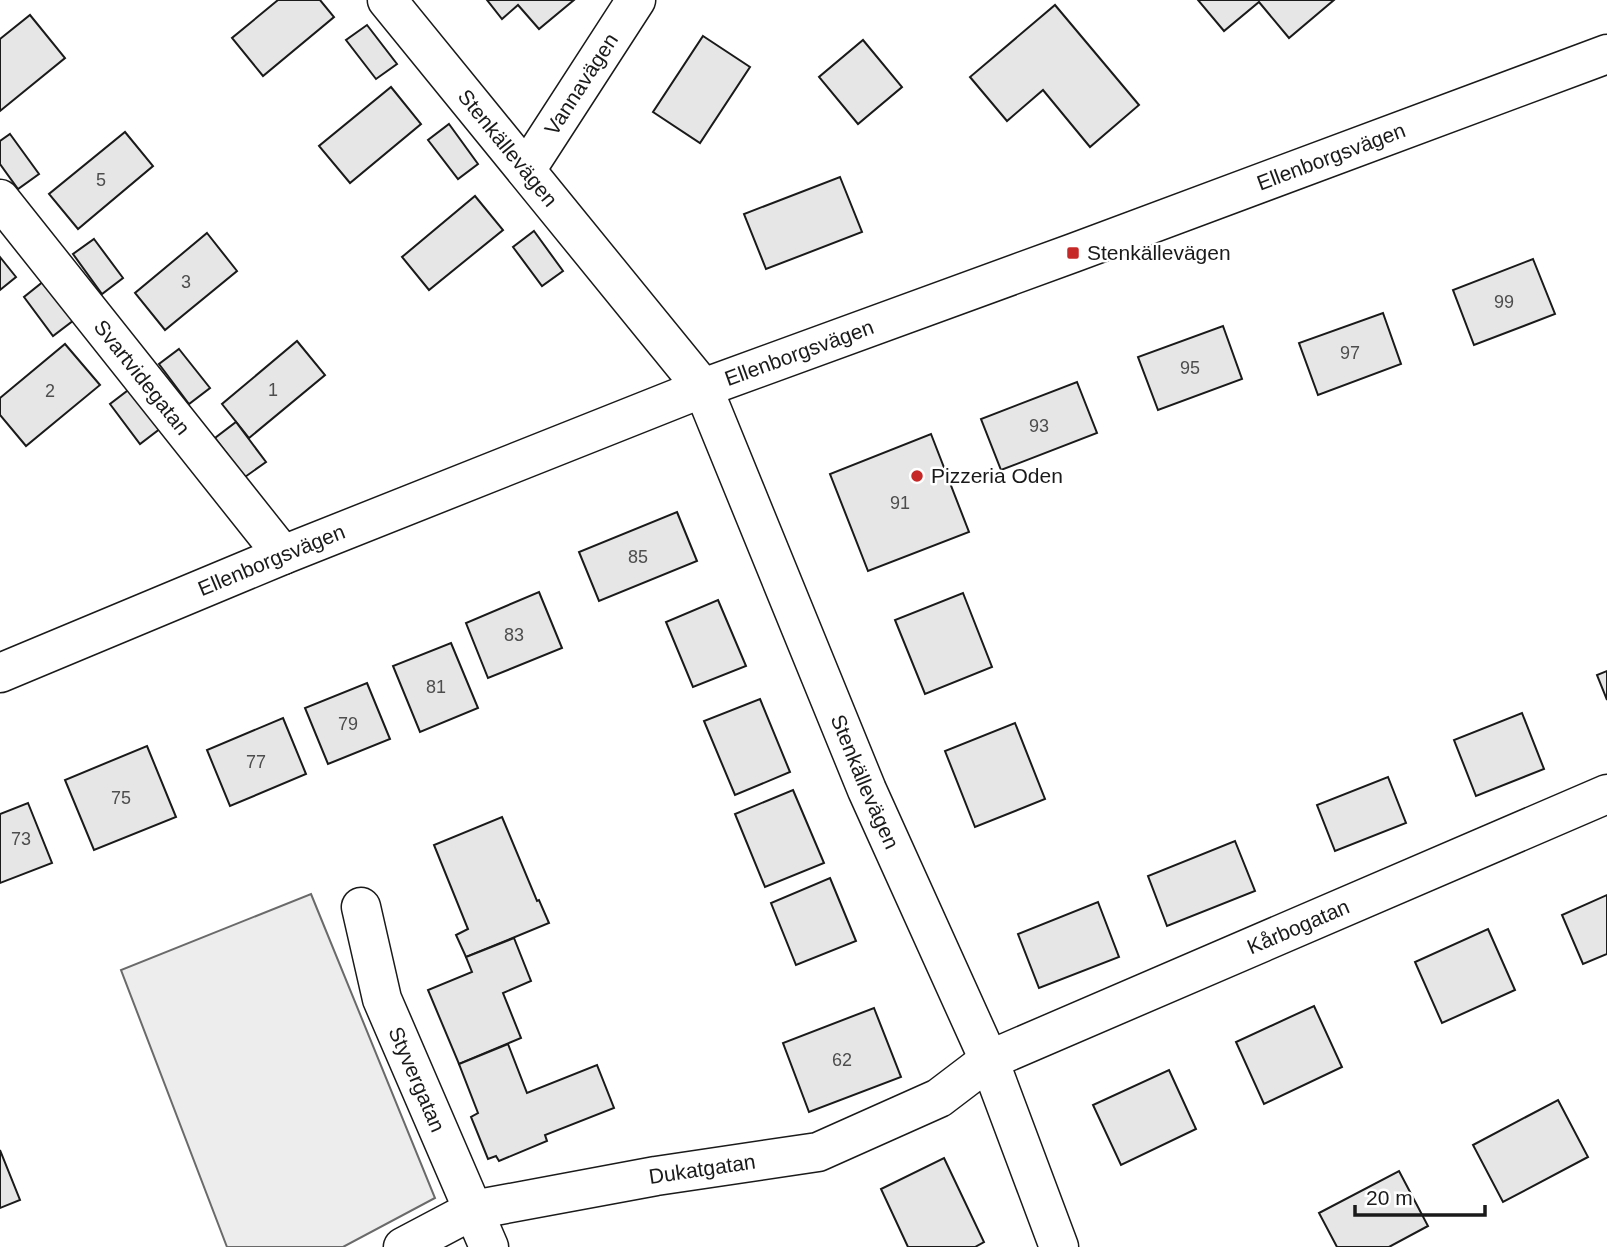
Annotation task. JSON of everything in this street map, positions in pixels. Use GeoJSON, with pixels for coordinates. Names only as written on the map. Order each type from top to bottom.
{"type":"FeatureCollection","features":[{"type":"Feature","properties":{"kind":"street","name":"Stenkällevägen"},"geometry":{"type":"LineString","coordinates":[[387,0],[703,388],[867,790],[989,1060],[1059,1247]]}},
{"type":"Feature","properties":{"kind":"street","name":"Vannavägen"},"geometry":{"type":"LineString","coordinates":[[526,170],[636,0]]}},
{"type":"Feature","properties":{"kind":"street","name":"Ellenborgsvägen"},"geometry":{"type":"LineString","coordinates":[[0,673],[283,555],[703,388],[1607,54]]}},
{"type":"Feature","properties":{"kind":"street","name":"Svartvidegatan"},"geometry":{"type":"LineString","coordinates":[[0,199],[283,555]]}},
{"type":"Feature","properties":{"kind":"street","name":"Kårbogatan"},"geometry":{"type":"LineString","coordinates":[[989,1060],[1607,794]]}},
{"type":"Feature","properties":{"kind":"street","name":"Styvergatan"},"geometry":{"type":"LineString","coordinates":[[361,908],[382,999],[489,1247]]}},
{"type":"Feature","properties":{"kind":"street","name":"Dukatgatan"},"geometry":{"type":"LineString","coordinates":[[403,1247],[473,1210],[656,1176],[818,1152],[939,1098],[989,1060]]}},
{"type":"Feature","properties":{"kind":"shaded area"},"geometry":{"type":"Polygon","coordinates":[[[311,894],[435,1198],[343,1247],[227,1247],[121,970],[311,894]]]}},
{"type":"Feature","properties":{"kind":"building"},"geometry":{"type":"Polygon","coordinates":[[[278,0],[320,0],[334,17],[263,76],[232,38],[278,0]]]}},
{"type":"Feature","properties":{"kind":"building"},"geometry":{"type":"Polygon","coordinates":[[[487,0],[574,0],[539,29],[518,5],[502,19],[487,0]]]}},
{"type":"Feature","properties":{"kind":"building"},"geometry":{"type":"Polygon","coordinates":[[[1198,0],[1334,0],[1289,38],[1259,2],[1224,31],[1198,0]]]}},
{"type":"Feature","properties":{"kind":"building"},"geometry":{"type":"Polygon","coordinates":[[[1055,5],[1139,105],[1090,147],[1043,90],[1007,121],[970,77],[1055,5]]]}},
{"type":"Feature","properties":{"kind":"building"},"geometry":{"type":"Polygon","coordinates":[[[30,15],[65,58],[0,111],[0,39],[30,15]]]}},
{"type":"Feature","properties":{"kind":"building"},"geometry":{"type":"Polygon","coordinates":[[[367,25],[397,64],[376,79],[346,40],[367,25]]]}},
{"type":"Feature","properties":{"kind":"building"},"geometry":{"type":"Polygon","coordinates":[[[703,36],[750,67],[700,143],[653,112],[703,36]]]}},
{"type":"Feature","properties":{"kind":"building"},"geometry":{"type":"Polygon","coordinates":[[[863,40],[902,87],[858,124],[819,77],[863,40]]]}},
{"type":"Feature","properties":{"kind":"building"},"geometry":{"type":"Polygon","coordinates":[[[391,87],[421,124],[350,183],[319,146],[391,87]]]}},
{"type":"Feature","properties":{"kind":"building"},"geometry":{"type":"Polygon","coordinates":[[[449,124],[478,164],[458,179],[428,140],[449,124]]]}},
{"type":"Feature","properties":{"kind":"building"},"geometry":{"type":"Polygon","coordinates":[[[125,132],[153,166],[78,229],[49,194],[125,132]]]}},
{"type":"Feature","properties":{"kind":"building"},"geometry":{"type":"Polygon","coordinates":[[[10,134],[39,174],[18,189],[0,164],[0,141],[10,134]]]}},
{"type":"Feature","properties":{"kind":"building"},"geometry":{"type":"Polygon","coordinates":[[[840,177],[862,232],[766,269],[744,214],[840,177]]]}},
{"type":"Feature","properties":{"kind":"building"},"geometry":{"type":"Polygon","coordinates":[[[475,196],[503,230],[429,290],[402,257],[475,196]]]}},
{"type":"Feature","properties":{"kind":"building"},"geometry":{"type":"Polygon","coordinates":[[[534,231],[563,271],[542,286],[513,247],[534,231]]]}},
{"type":"Feature","properties":{"kind":"building"},"geometry":{"type":"Polygon","coordinates":[[[207,233],[237,271],[165,330],[135,293],[207,233]]]}},
{"type":"Feature","properties":{"kind":"building"},"geometry":{"type":"Polygon","coordinates":[[[94,239],[123,278],[102,294],[73,254],[94,239]]]}},
{"type":"Feature","properties":{"kind":"building"},"geometry":{"type":"Polygon","coordinates":[[[0,257],[16,277],[0,290],[0,257]]]}},
{"type":"Feature","properties":{"kind":"building"},"geometry":{"type":"Polygon","coordinates":[[[1533,259],[1555,314],[1474,345],[1453,290],[1533,259]]]}},
{"type":"Feature","properties":{"kind":"building"},"geometry":{"type":"Polygon","coordinates":[[[44,281],[74,320],[53,336],[24,297],[44,281]]]}},
{"type":"Feature","properties":{"kind":"building"},"geometry":{"type":"Polygon","coordinates":[[[1383,313],[1401,364],[1318,395],[1299,343],[1383,313]]]}},
{"type":"Feature","properties":{"kind":"building"},"geometry":{"type":"Polygon","coordinates":[[[1223,326],[1242,379],[1158,410],[1138,357],[1223,326]]]}},
{"type":"Feature","properties":{"kind":"building"},"geometry":{"type":"Polygon","coordinates":[[[297,341],[325,375],[249,438],[222,404],[297,341]]]}},
{"type":"Feature","properties":{"kind":"building"},"geometry":{"type":"Polygon","coordinates":[[[65,344],[100,385],[26,446],[0,415],[0,398],[65,344]]]}},
{"type":"Feature","properties":{"kind":"building"},"geometry":{"type":"Polygon","coordinates":[[[179,349],[210,388],[189,404],[159,364],[179,349]]]}},
{"type":"Feature","properties":{"kind":"building"},"geometry":{"type":"Polygon","coordinates":[[[1077,382],[1097,433],[1001,470],[981,419],[1077,382]]]}},
{"type":"Feature","properties":{"kind":"building"},"geometry":{"type":"Polygon","coordinates":[[[131,388],[161,428],[140,444],[110,404],[131,388]]]}},
{"type":"Feature","properties":{"kind":"building"},"geometry":{"type":"Polygon","coordinates":[[[236,422],[266,462],[245,477],[215,438],[236,422]]]}},
{"type":"Feature","properties":{"kind":"building"},"geometry":{"type":"Polygon","coordinates":[[[931,434],[969,532],[868,571],[830,474],[931,434]]]}},
{"type":"Feature","properties":{"kind":"building"},"geometry":{"type":"Polygon","coordinates":[[[677,512],[697,561],[599,601],[579,552],[677,512]]]}},
{"type":"Feature","properties":{"kind":"building"},"geometry":{"type":"Polygon","coordinates":[[[539,592],[562,648],[488,678],[466,623],[539,592]]]}},
{"type":"Feature","properties":{"kind":"building"},"geometry":{"type":"Polygon","coordinates":[[[963,593],[992,667],[925,694],[895,620],[963,593]]]}},
{"type":"Feature","properties":{"kind":"building"},"geometry":{"type":"Polygon","coordinates":[[[718,600],[746,666],[693,687],[666,622],[718,600]]]}},
{"type":"Feature","properties":{"kind":"building"},"geometry":{"type":"Polygon","coordinates":[[[451,643],[478,708],[420,732],[393,666],[451,643]]]}},
{"type":"Feature","properties":{"kind":"building"},"geometry":{"type":"Polygon","coordinates":[[[1607,671],[1607,700],[1597,675],[1607,671]]]}},
{"type":"Feature","properties":{"kind":"building"},"geometry":{"type":"Polygon","coordinates":[[[367,683],[390,739],[328,764],[305,708],[367,683]]]}},
{"type":"Feature","properties":{"kind":"building"},"geometry":{"type":"Polygon","coordinates":[[[760,699],[790,772],[735,795],[704,721],[760,699]]]}},
{"type":"Feature","properties":{"kind":"building"},"geometry":{"type":"Polygon","coordinates":[[[1522,713],[1544,769],[1476,796],[1454,740],[1522,713]]]}},
{"type":"Feature","properties":{"kind":"building"},"geometry":{"type":"Polygon","coordinates":[[[283,718],[306,774],[230,806],[207,750],[283,718]]]}},
{"type":"Feature","properties":{"kind":"building"},"geometry":{"type":"Polygon","coordinates":[[[1015,723],[1045,799],[975,827],[945,751],[1015,723]]]}},
{"type":"Feature","properties":{"kind":"building"},"geometry":{"type":"Polygon","coordinates":[[[147,746],[176,817],[94,850],[65,780],[147,746]]]}},
{"type":"Feature","properties":{"kind":"building"},"geometry":{"type":"Polygon","coordinates":[[[1388,777],[1406,823],[1335,851],[1317,805],[1388,777]]]}},
{"type":"Feature","properties":{"kind":"building"},"geometry":{"type":"Polygon","coordinates":[[[793,790],[824,863],[765,887],[735,814],[793,790]]]}},
{"type":"Feature","properties":{"kind":"building"},"geometry":{"type":"Polygon","coordinates":[[[28,803],[52,863],[0,883],[0,814],[28,803]]]}},
{"type":"Feature","properties":{"kind":"building"},"geometry":{"type":"Polygon","coordinates":[[[502,817],[549,923],[466,957],[456,935],[468,929],[434,845],[502,817]]]}},
{"type":"Feature","properties":{"kind":"building"},"geometry":{"type":"Polygon","coordinates":[[[1235,841],[1255,891],[1167,926],[1148,876],[1235,841]]]}},
{"type":"Feature","properties":{"kind":"building"},"geometry":{"type":"Polygon","coordinates":[[[830,878],[856,941],[796,965],[771,903],[830,878]]]}},
{"type":"Feature","properties":{"kind":"building"},"geometry":{"type":"Polygon","coordinates":[[[1607,895],[1607,954],[1583,964],[1562,915],[1607,895]]]}},
{"type":"Feature","properties":{"kind":"building"},"geometry":{"type":"Polygon","coordinates":[[[1098,902],[1119,957],[1039,988],[1018,934],[1098,902]]]}},
{"type":"Feature","properties":{"kind":"building"},"geometry":{"type":"Polygon","coordinates":[[[1488,929],[1515,990],[1442,1023],[1415,962],[1488,929]]]}},
{"type":"Feature","properties":{"kind":"building"},"geometry":{"type":"Polygon","coordinates":[[[514,938],[531,981],[503,993],[521,1038],[459,1064],[428,990],[472,972],[466,957],[514,938]]]}},
{"type":"Feature","properties":{"kind":"building"},"geometry":{"type":"Polygon","coordinates":[[[1314,1006],[1342,1067],[1264,1104],[1236,1042],[1314,1006]]]}},
{"type":"Feature","properties":{"kind":"building"},"geometry":{"type":"Polygon","coordinates":[[[874,1008],[901,1077],[809,1112],[783,1043],[874,1008]]]}},
{"type":"Feature","properties":{"kind":"building"},"geometry":{"type":"Polygon","coordinates":[[[508,1044],[527,1093],[597,1065],[614,1108],[545,1135],[547,1141],[499,1161],[496,1156],[488,1159],[471,1117],[478,1113],[459,1064],[508,1044]]]}},
{"type":"Feature","properties":{"kind":"building"},"geometry":{"type":"Polygon","coordinates":[[[1169,1070],[1196,1129],[1121,1165],[1093,1105],[1169,1070]]]}},
{"type":"Feature","properties":{"kind":"building"},"geometry":{"type":"Polygon","coordinates":[[[1558,1100],[1588,1157],[1503,1202],[1473,1145],[1558,1100]]]}},
{"type":"Feature","properties":{"kind":"building"},"geometry":{"type":"Polygon","coordinates":[[[0,1150],[20,1200],[0,1208],[0,1150]]]}},
{"type":"Feature","properties":{"kind":"building"},"geometry":{"type":"Polygon","coordinates":[[[944,1158],[984,1242],[975,1247],[908,1247],[881,1189],[944,1158]]]}},
{"type":"Feature","properties":{"kind":"building"},"geometry":{"type":"Polygon","coordinates":[[[1399,1171],[1428,1226],[1389,1247],[1337,1247],[1319,1213],[1399,1171]]]}},
{"type":"Feature","properties":{"kind":"place","name":"Stenkällevägen"},"geometry":{"type":"Point","coordinates":[1073,253]}},
{"type":"Feature","properties":{"kind":"place","name":"Pizzeria Oden"},"geometry":{"type":"Point","coordinates":[917,476]}}]}
